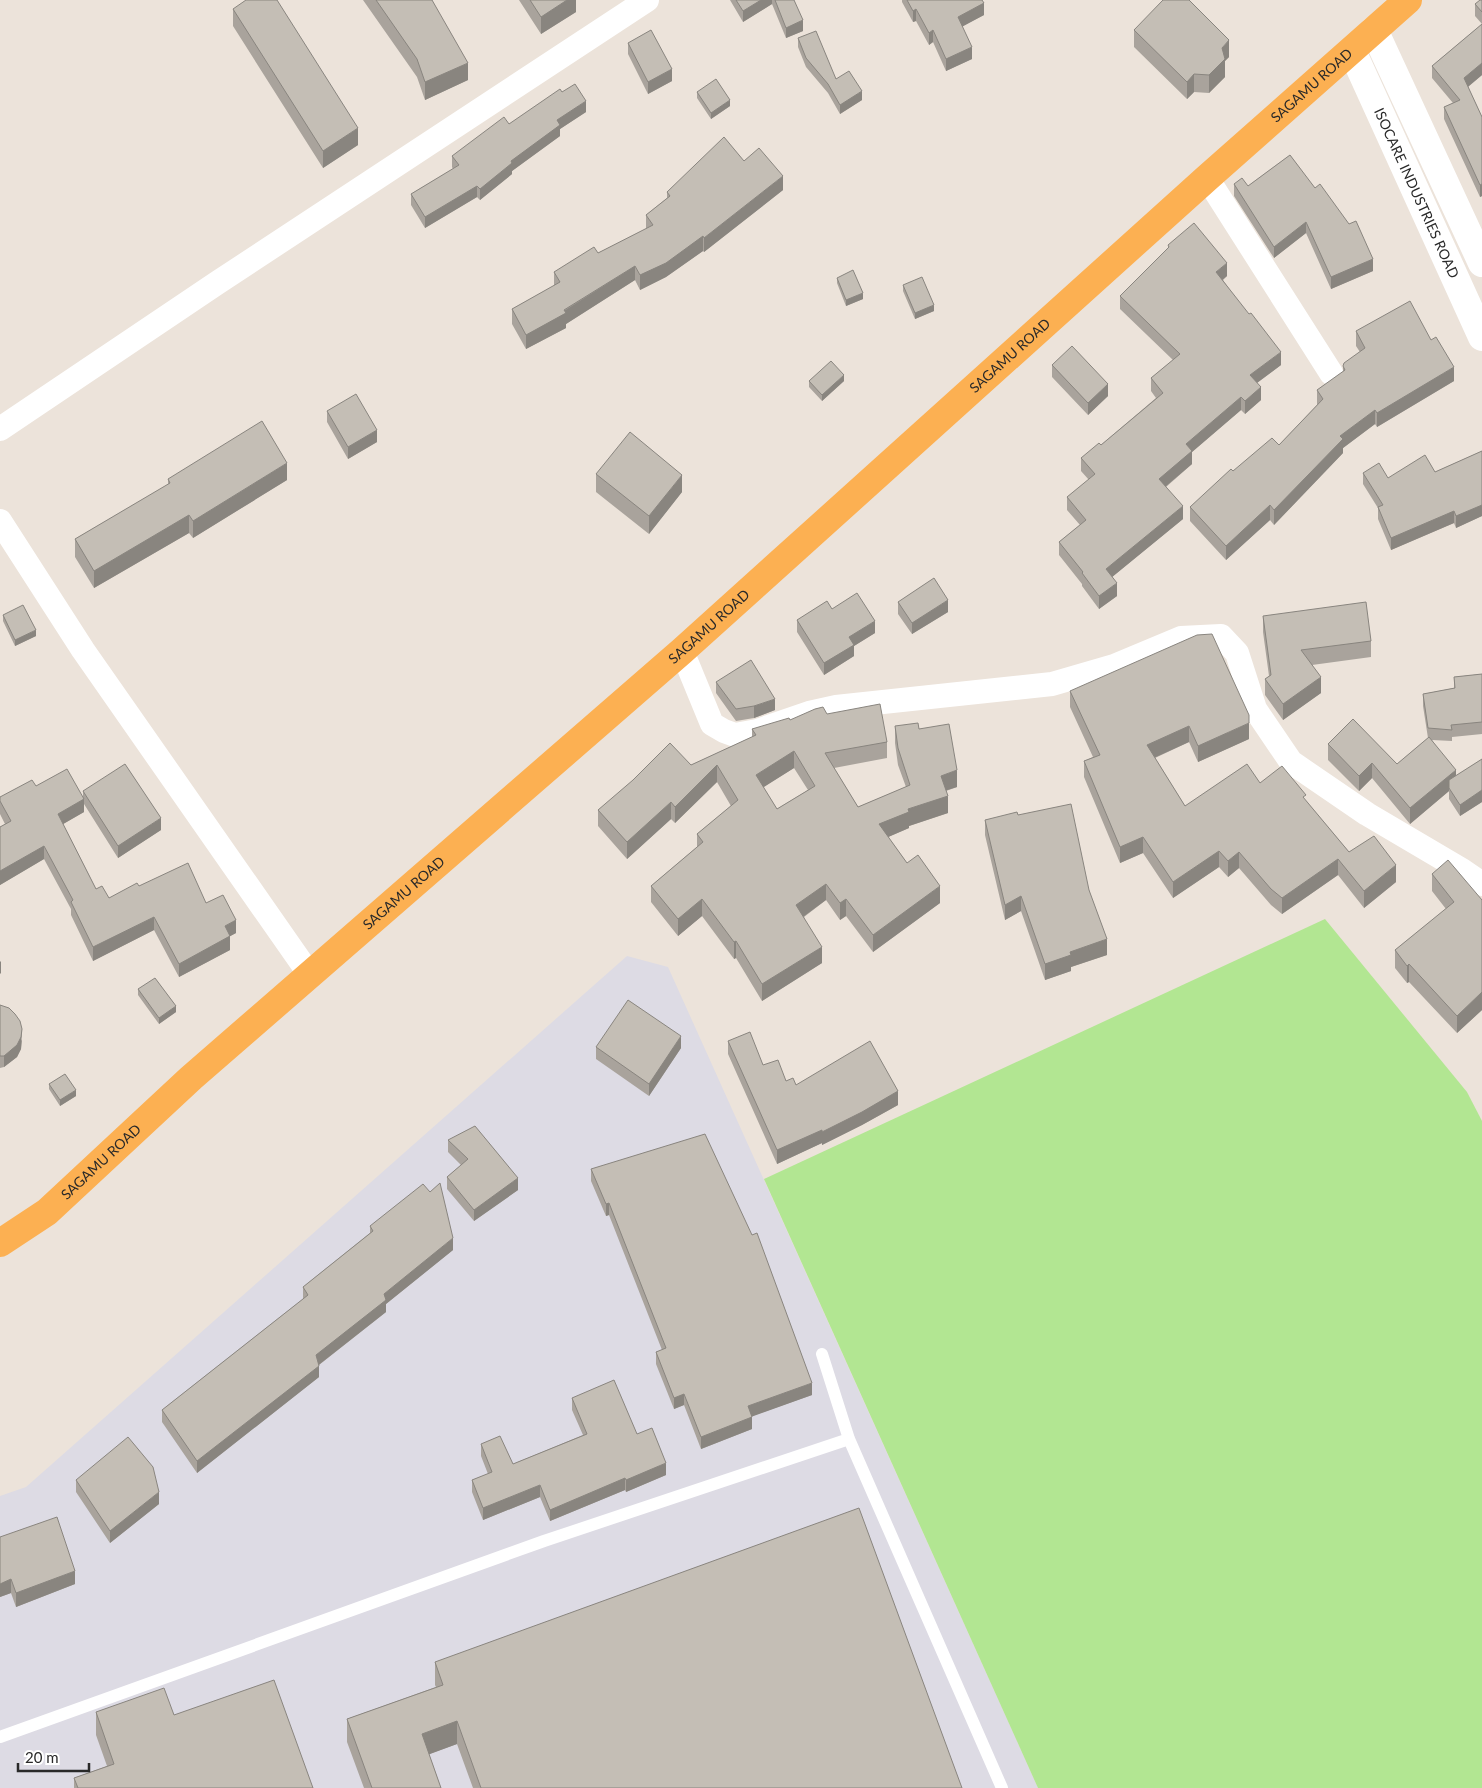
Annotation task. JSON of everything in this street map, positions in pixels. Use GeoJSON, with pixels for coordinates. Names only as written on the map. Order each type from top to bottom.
{"type":"FeatureCollection","features":[{"type":"Feature","properties":{"kind":"highway","name":"SAGAMU ROAD"},"geometry":{"type":"LineString","coordinates":[[0,1243],[47,1212],[191,1078],[682,651],[1207,178],[1408,0]]}},
{"type":"Feature","properties":{"kind":"street"},"geometry":{"type":"LineString","coordinates":[[0,430],[218,283],[647,0]]}},
{"type":"Feature","properties":{"kind":"street"},"geometry":{"type":"LineString","coordinates":[[1374,30],[1482,263]]}},
{"type":"Feature","properties":{"kind":"street","name":"ISOCARE INDUSTRIES ROAD"},"geometry":{"type":"LineString","coordinates":[[1352,51],[1482,336]]}},
{"type":"Feature","properties":{"kind":"street"},"geometry":{"type":"LineString","coordinates":[[1207,178],[1331,373]]}},
{"type":"Feature","properties":{"kind":"street"},"geometry":{"type":"LineString","coordinates":[[0,521],[83,650],[310,975]]}},
{"type":"Feature","properties":{"kind":"street"},"geometry":{"type":"LineString","coordinates":[[682,651],[712,724],[735,735],[757,731],[809,713],[836,707],[1052,684],[1114,666],[1181,638],[1220,636],[1238,653],[1255,709],[1291,762],[1367,814],[1462,870],[1482,884]]}},
{"type":"Feature","properties":{"kind":"lane"},"geometry":{"type":"LineString","coordinates":[[822,1354],[850,1439],[1002,1788]]}},
{"type":"Feature","properties":{"kind":"lane"},"geometry":{"type":"LineString","coordinates":[[0,1738],[544,1541],[850,1439]]}},
{"type":"Feature","properties":{"kind":"shaded area"},"geometry":{"type":"Polygon","coordinates":[[[627,956],[668,967],[1038,1788],[0,1788],[0,1496],[26,1487],[627,956]]]}},
{"type":"Feature","properties":{"kind":"green space"},"geometry":{"type":"Polygon","coordinates":[[[1325,919],[1467,1092],[1482,1121],[1482,1788],[1038,1788],[764,1179],[1325,919]]]}},
{"type":"Feature","properties":{"kind":"building"},"geometry":{"type":"Polygon","coordinates":[[[246,0],[277,0],[358,128],[323,151],[233,9],[246,0]]]}},
{"type":"Feature","properties":{"kind":"building"},"geometry":{"type":"Polygon","coordinates":[[[376,0],[432,0],[468,63],[425,82],[417,59],[376,0]]]}},
{"type":"Feature","properties":{"kind":"building"},"geometry":{"type":"Polygon","coordinates":[[[530,0],[567,0],[541,17],[530,0]]]}},
{"type":"Feature","properties":{"kind":"building"},"geometry":{"type":"Polygon","coordinates":[[[736,0],[761,0],[743,11],[736,0]]]}},
{"type":"Feature","properties":{"kind":"building"},"geometry":{"type":"Polygon","coordinates":[[[775,0],[794,0],[803,20],[786,28],[775,0]]]}},
{"type":"Feature","properties":{"kind":"building"},"geometry":{"type":"Polygon","coordinates":[[[907,0],[982,0],[984,3],[958,17],[972,47],[946,59],[933,30],[929,33],[916,9],[913,11],[907,0]]]}},
{"type":"Feature","properties":{"kind":"building"},"geometry":{"type":"Polygon","coordinates":[[[1163,0],[1189,0],[1229,40],[1222,48],[1225,59],[1209,75],[1194,74],[1187,82],[1134,30],[1163,0]]]}},
{"type":"Feature","properties":{"kind":"building"},"geometry":{"type":"Polygon","coordinates":[[[1482,0],[1482,12],[1475,4],[1482,0]]]}},
{"type":"Feature","properties":{"kind":"building"},"geometry":{"type":"Polygon","coordinates":[[[1482,24],[1482,63],[1464,78],[1482,117],[1482,184],[1480,185],[1444,107],[1460,100],[1432,66],[1482,24]]]}},
{"type":"Feature","properties":{"kind":"building"},"geometry":{"type":"Polygon","coordinates":[[[651,30],[672,69],[648,82],[628,43],[651,30]]]}},
{"type":"Feature","properties":{"kind":"building"},"geometry":{"type":"Polygon","coordinates":[[[816,31],[836,79],[849,71],[862,91],[840,105],[828,84],[806,58],[798,38],[816,31]]]}},
{"type":"Feature","properties":{"kind":"building"},"geometry":{"type":"Polygon","coordinates":[[[716,79],[730,100],[711,113],[697,92],[716,79]]]}},
{"type":"Feature","properties":{"kind":"building"},"geometry":{"type":"Polygon","coordinates":[[[575,84],[586,101],[557,120],[560,125],[511,161],[512,163],[480,189],[477,186],[425,217],[411,194],[459,165],[452,156],[504,117],[509,124],[560,89],[562,92],[575,84]]]}},
{"type":"Feature","properties":{"kind":"building"},"geometry":{"type":"Polygon","coordinates":[[[724,137],[744,161],[759,148],[783,176],[704,238],[703,236],[666,263],[640,275],[635,266],[564,310],[566,313],[526,335],[512,309],[560,282],[554,272],[594,247],[598,253],[653,225],[646,215],[670,196],[667,192],[724,137]]]}},
{"type":"Feature","properties":{"kind":"building"},"geometry":{"type":"Polygon","coordinates":[[[1290,155],[1315,188],[1320,184],[1349,224],[1356,221],[1373,259],[1331,277],[1306,222],[1274,247],[1234,184],[1242,178],[1248,186],[1290,155]]]}},
{"type":"Feature","properties":{"kind":"building"},"geometry":{"type":"Polygon","coordinates":[[[1194,223],[1227,263],[1216,272],[1281,352],[1250,375],[1261,387],[1245,401],[1241,397],[1186,444],[1192,451],[1159,479],[1183,506],[1106,569],[1117,583],[1099,596],[1059,542],[1086,520],[1067,497],[1095,474],[1081,458],[1099,443],[1101,445],[1163,393],[1151,378],[1180,354],[1120,296],[1169,247],[1168,245],[1194,223]]]}},
{"type":"Feature","properties":{"kind":"building"},"geometry":{"type":"Polygon","coordinates":[[[853,270],[863,293],[846,300],[837,278],[853,270]]]}},
{"type":"Feature","properties":{"kind":"building"},"geometry":{"type":"Polygon","coordinates":[[[922,277],[934,305],[915,313],[903,285],[922,277]]]}},
{"type":"Feature","properties":{"kind":"building"},"geometry":{"type":"Polygon","coordinates":[[[1410,301],[1431,340],[1436,337],[1454,367],[1377,413],[1375,410],[1340,436],[1343,439],[1274,510],[1270,505],[1226,546],[1190,507],[1231,469],[1233,471],[1272,438],[1279,445],[1323,399],[1317,390],[1345,370],[1344,363],[1365,348],[1356,331],[1410,301]]]}},
{"type":"Feature","properties":{"kind":"building"},"geometry":{"type":"Polygon","coordinates":[[[1072,346],[1108,384],[1088,403],[1052,365],[1072,346]]]}},
{"type":"Feature","properties":{"kind":"building"},"geometry":{"type":"Polygon","coordinates":[[[831,361],[844,375],[822,395],[809,381],[831,361]]]}},
{"type":"Feature","properties":{"kind":"building"},"geometry":{"type":"Polygon","coordinates":[[[356,394],[377,430],[348,447],[327,411],[356,394]]]}},
{"type":"Feature","properties":{"kind":"building"},"geometry":{"type":"Polygon","coordinates":[[[262,421],[287,463],[193,521],[189,515],[94,571],[75,539],[170,483],[168,479],[262,421]]]}},
{"type":"Feature","properties":{"kind":"building"},"geometry":{"type":"Polygon","coordinates":[[[630,432],[682,475],[649,516],[596,474],[630,432]]]}},
{"type":"Feature","properties":{"kind":"building"},"geometry":{"type":"Polygon","coordinates":[[[1482,451],[1482,505],[1456,516],[1454,511],[1391,538],[1378,507],[1383,505],[1363,473],[1379,463],[1388,478],[1425,455],[1435,472],[1482,451]]]}},
{"type":"Feature","properties":{"kind":"building"},"geometry":{"type":"Polygon","coordinates":[[[934,578],[948,600],[912,623],[898,602],[934,578]]]}},
{"type":"Feature","properties":{"kind":"building"},"geometry":{"type":"Polygon","coordinates":[[[857,593],[875,621],[849,637],[854,645],[824,663],[797,620],[827,601],[832,609],[857,593]]]}},
{"type":"Feature","properties":{"kind":"building"},"geometry":{"type":"Polygon","coordinates":[[[1366,602],[1371,641],[1301,650],[1321,677],[1283,704],[1265,679],[1271,675],[1263,616],[1366,602]]]}},
{"type":"Feature","properties":{"kind":"building"},"geometry":{"type":"Polygon","coordinates":[[[23,605],[36,630],[15,640],[3,615],[23,605]]]}},
{"type":"Feature","properties":{"kind":"building"},"geometry":{"type":"Polygon","coordinates":[[[1212,634],[1249,715],[1249,723],[1198,746],[1189,726],[1147,745],[1185,806],[1247,764],[1260,783],[1282,766],[1306,795],[1303,797],[1349,852],[1374,836],[1396,865],[1364,891],[1338,859],[1282,898],[1271,889],[1239,852],[1228,861],[1219,851],[1173,882],[1143,837],[1120,847],[1084,761],[1100,755],[1070,691],[1197,635],[1212,634]]]}},
{"type":"Feature","properties":{"kind":"building"},"geometry":{"type":"Polygon","coordinates":[[[751,660],[775,699],[754,706],[736,709],[716,682],[751,660]]]}},
{"type":"Feature","properties":{"kind":"building"},"geometry":{"type":"Polygon","coordinates":[[[1482,674],[1482,722],[1451,725],[1452,730],[1428,728],[1423,694],[1455,688],[1454,677],[1482,674]]]}},
{"type":"Feature","properties":{"kind":"building"},"geometry":{"type":"Polygon","coordinates":[[[880,704],[887,742],[825,753],[858,807],[910,785],[898,748],[895,726],[918,723],[919,729],[949,724],[957,770],[941,776],[948,796],[908,809],[909,812],[879,824],[907,863],[918,855],[940,886],[873,935],[846,899],[840,903],[826,884],[796,905],[822,947],[762,984],[736,941],[734,942],[702,899],[678,919],[651,886],[703,842],[697,834],[738,800],[717,765],[675,807],[671,802],[627,842],[598,810],[633,780],[670,743],[691,765],[756,735],[752,729],[789,718],[790,720],[823,707],[827,714],[880,704]],[[794,751],[756,775],[777,809],[815,786],[794,751]]]}},
{"type":"Feature","properties":{"kind":"building"},"geometry":{"type":"Polygon","coordinates":[[[1353,719],[1397,764],[1429,737],[1456,770],[1410,808],[1372,763],[1359,776],[1328,744],[1353,719]]]}},
{"type":"Feature","properties":{"kind":"building"},"geometry":{"type":"Polygon","coordinates":[[[1482,759],[1482,790],[1460,805],[1449,788],[1449,780],[1482,759]]]}},
{"type":"Feature","properties":{"kind":"building"},"geometry":{"type":"Polygon","coordinates":[[[125,764],[161,818],[118,846],[83,791],[125,764]]]}},
{"type":"Feature","properties":{"kind":"building"},"geometry":{"type":"Polygon","coordinates":[[[67,769],[84,799],[58,814],[96,889],[102,886],[109,898],[137,883],[139,886],[188,863],[206,903],[223,895],[236,920],[225,926],[230,936],[179,964],[154,917],[93,947],[71,902],[73,900],[44,846],[0,871],[0,827],[11,821],[0,801],[0,797],[32,780],[36,786],[67,769]]]}},
{"type":"Feature","properties":{"kind":"building"},"geometry":{"type":"Polygon","coordinates":[[[1071,804],[1089,890],[1107,939],[1070,952],[1071,955],[1045,964],[1021,896],[1005,905],[985,820],[1017,812],[1018,815],[1071,804]]]}},
{"type":"Feature","properties":{"kind":"building"},"geometry":{"type":"Polygon","coordinates":[[[1448,860],[1482,900],[1482,992],[1457,1016],[1409,964],[1407,966],[1395,950],[1454,902],[1432,874],[1448,860]]]}},
{"type":"Feature","properties":{"kind":"building"},"geometry":{"type":"Polygon","coordinates":[[[155,978],[176,1006],[159,1018],[138,989],[155,978]]]}},
{"type":"Feature","properties":{"kind":"building"},"geometry":{"type":"Polygon","coordinates":[[[628,1000],[681,1036],[649,1084],[596,1047],[628,1000]]]}},
{"type":"Feature","properties":{"kind":"building"},"geometry":{"type":"Polygon","coordinates":[[[0,1005],[9,1008],[15,1014],[20,1021],[22,1029],[17,1045],[4,1056],[0,1056],[0,1005]]]}},
{"type":"Feature","properties":{"kind":"building"},"geometry":{"type":"Polygon","coordinates":[[[750,1032],[763,1065],[778,1060],[786,1081],[793,1078],[796,1085],[870,1041],[898,1091],[822,1132],[822,1130],[777,1150],[728,1041],[750,1032]]]}},
{"type":"Feature","properties":{"kind":"building"},"geometry":{"type":"Polygon","coordinates":[[[65,1074],[76,1090],[60,1100],[49,1084],[65,1074]]]}},
{"type":"Feature","properties":{"kind":"building"},"geometry":{"type":"Polygon","coordinates":[[[475,1126],[518,1178],[474,1210],[447,1177],[468,1159],[448,1140],[475,1126]]]}},
{"type":"Feature","properties":{"kind":"building"},"geometry":{"type":"Polygon","coordinates":[[[705,1134],[752,1235],[757,1233],[812,1383],[748,1406],[752,1417],[701,1437],[684,1394],[674,1398],[656,1352],[666,1348],[609,1203],[606,1204],[591,1169],[705,1134]]]}},
{"type":"Feature","properties":{"kind":"building"},"geometry":{"type":"Polygon","coordinates":[[[440,1183],[453,1238],[384,1294],[386,1300],[316,1355],[319,1366],[197,1461],[162,1410],[308,1295],[303,1287],[373,1231],[370,1226],[423,1184],[430,1192],[440,1183]]]}},
{"type":"Feature","properties":{"kind":"building"},"geometry":{"type":"Polygon","coordinates":[[[614,1380],[637,1434],[652,1428],[666,1463],[550,1510],[540,1485],[483,1508],[472,1480],[492,1472],[481,1444],[500,1436],[513,1464],[587,1434],[572,1398],[614,1380]]]}},
{"type":"Feature","properties":{"kind":"building"},"geometry":{"type":"Polygon","coordinates":[[[128,1437],[153,1467],[159,1492],[110,1531],[76,1480],[128,1437]]]}},
{"type":"Feature","properties":{"kind":"building"},"geometry":{"type":"Polygon","coordinates":[[[859,1508],[962,1788],[481,1788],[457,1721],[422,1734],[441,1788],[372,1788],[347,1719],[443,1685],[435,1662],[859,1508]]]}},
{"type":"Feature","properties":{"kind":"building"},"geometry":{"type":"Polygon","coordinates":[[[57,1517],[75,1571],[16,1593],[11,1579],[0,1584],[0,1537],[57,1517]]]}},
{"type":"Feature","properties":{"kind":"building"},"geometry":{"type":"Polygon","coordinates":[[[274,1680],[313,1788],[78,1788],[74,1778],[114,1764],[96,1712],[164,1688],[174,1715],[274,1680]]]}}]}
